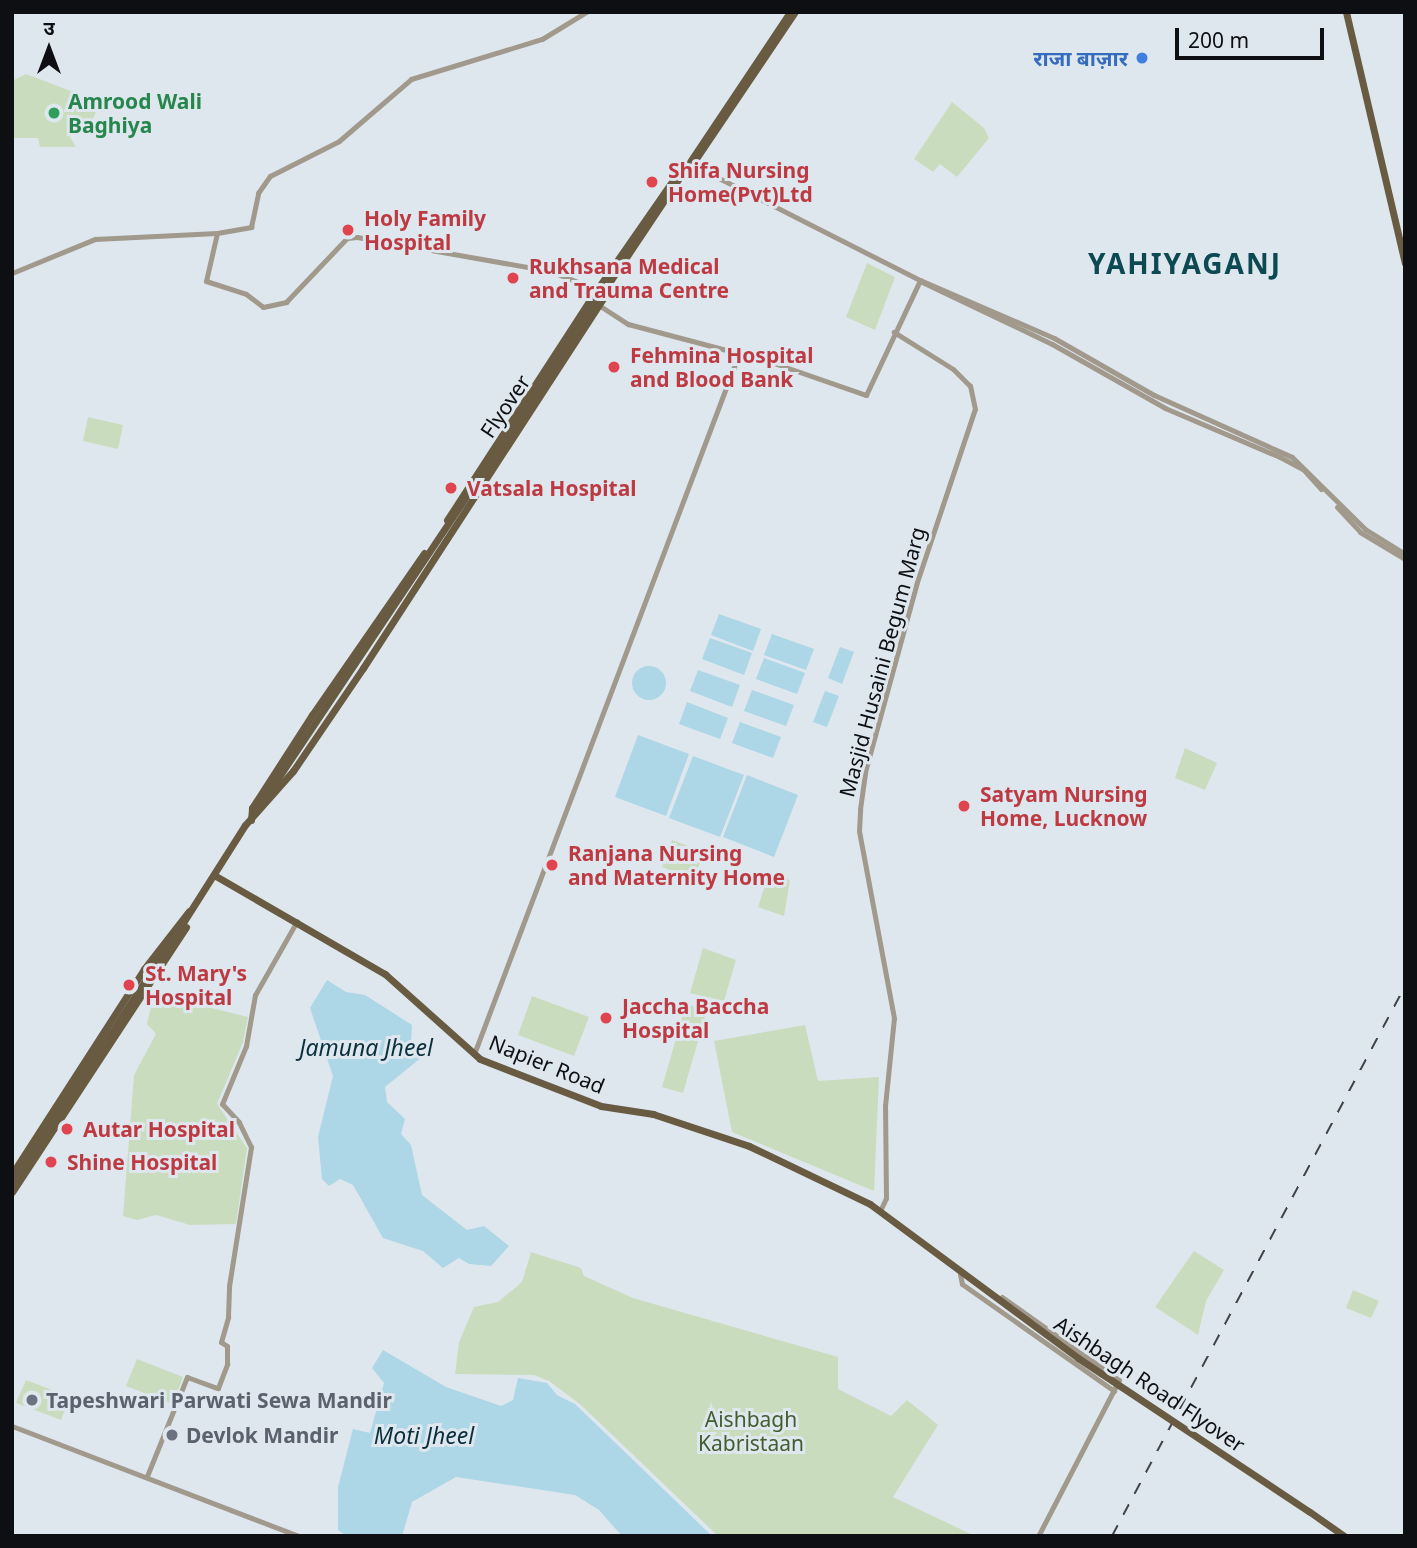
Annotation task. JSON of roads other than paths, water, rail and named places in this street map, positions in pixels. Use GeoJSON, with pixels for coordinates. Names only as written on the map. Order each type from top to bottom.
{"type":"FeatureCollection","features":[{"type":"Feature","properties":{"kind":"main road"},"geometry":{"type":"LineString","coordinates":[[12,1184],[216,876],[226,856],[250,821],[293,771],[363,668],[689,163],[791,12]]}},
{"type":"Feature","properties":{"kind":"main road","name":"Flyover"},"geometry":{"type":"LineString","coordinates":[[250,821],[791,12]]}},
{"type":"Feature","properties":{"kind":"main road"},"geometry":{"type":"LineString","coordinates":[[1346,12],[1405,262]]}},
{"type":"Feature","properties":{"kind":"main road"},"geometry":{"type":"LineString","coordinates":[[250,821],[252,808],[312,715],[447,521],[589,301],[689,163]]}},
{"type":"Feature","properties":{"kind":"main road","name":"Napier Road"},"geometry":{"type":"LineString","coordinates":[[216,876],[297,921],[401,985],[474,1052],[601,1106],[653,1114],[811,1172],[880,1211],[926,1243],[960,1274]]}},
{"type":"Feature","properties":{"kind":"main road"},"geometry":{"type":"LineString","coordinates":[[12,1174],[144,969],[183,914],[192,910]]}},
{"type":"Feature","properties":{"kind":"main road"},"geometry":{"type":"LineString","coordinates":[[12,1192],[159,971],[191,918],[192,910]]}},
{"type":"Feature","properties":{"kind":"main road"},"geometry":{"type":"LineString","coordinates":[[12,1154],[34,1158]]}},
{"type":"Feature","properties":{"kind":"main road","name":"Aishbagh Road Flyover"},"geometry":{"type":"LineString","coordinates":[[960,1274],[1150,1409],[1344,1536]]}},
{"type":"Feature","properties":{"kind":"street"},"geometry":{"type":"LineString","coordinates":[[12,273],[95,239],[217,233],[251,227],[258,193],[270,176],[338,141],[411,79],[542,39],[586,12]]}},
{"type":"Feature","properties":{"kind":"street"},"geometry":{"type":"LineString","coordinates":[[689,163],[920,280],[1054,338],[1154,395],[1292,457],[1365,529],[1405,556]]}},
{"type":"Feature","properties":{"kind":"street"},"geometry":{"type":"LineString","coordinates":[[217,233],[206,281],[246,294],[262,307],[286,302],[347,238],[357,237],[550,271],[605,295]]}},
{"type":"Feature","properties":{"kind":"street"},"geometry":{"type":"LineString","coordinates":[[589,301],[628,324],[738,356],[768,361],[866,395],[920,280]]}},
{"type":"Feature","properties":{"kind":"street","name":"Masjid Husaini Begum Marg"},"geometry":{"type":"LineString","coordinates":[[880,1211],[886,1198],[886,1106],[894,1018],[859,831],[859,809],[865,772],[917,582],[975,409],[970,386],[953,369],[894,332]]}},
{"type":"Feature","properties":{"kind":"street"},"geometry":{"type":"LineString","coordinates":[[474,1052],[738,356]]}},
{"type":"Feature","properties":{"kind":"street"},"geometry":{"type":"LineString","coordinates":[[147,1476],[187,1377],[218,1388],[226,1364],[226,1346],[220,1342],[228,1317],[229,1286],[251,1147],[239,1122],[222,1104],[246,1046],[255,995],[297,921]]}},
{"type":"Feature","properties":{"kind":"street"},"geometry":{"type":"LineString","coordinates":[[1038,1536],[1114,1391],[1119,1380],[969,1274],[960,1274],[962,1284],[1114,1391]]}},
{"type":"Feature","properties":{"kind":"street"},"geometry":{"type":"LineString","coordinates":[[12,1426],[298,1536]]}},
{"type":"Feature","properties":{"kind":"water"},"geometry":{"type":"Polygon","coordinates":[[[719,614],[761,629],[753,651],[711,635],[719,614]]]}},
{"type":"Feature","properties":{"kind":"water"},"geometry":{"type":"Polygon","coordinates":[[[772,634],[814,649],[806,670],[764,655],[772,634]]]}},
{"type":"Feature","properties":{"kind":"water"},"geometry":{"type":"Polygon","coordinates":[[[710,638],[752,653],[744,675],[702,659],[710,638]]]}},
{"type":"Feature","properties":{"kind":"water"},"geometry":{"type":"Polygon","coordinates":[[[840,647],[854,652],[842,684],[828,678],[840,647]]]}},
{"type":"Feature","properties":{"kind":"water"},"geometry":{"type":"Polygon","coordinates":[[[764,658],[805,673],[797,694],[756,679],[764,658]]]}},
{"type":"Feature","properties":{"kind":"water"},"geometry":{"type":"Polygon","coordinates":[[[649,666],[661,671],[666,683],[661,695],[649,700],[637,695],[632,683],[637,671],[649,666]]]}},
{"type":"Feature","properties":{"kind":"water"},"geometry":{"type":"Polygon","coordinates":[[[698,670],[740,685],[732,707],[690,691],[698,670]]]}},
{"type":"Feature","properties":{"kind":"water"},"geometry":{"type":"Polygon","coordinates":[[[752,690],[794,705],[786,726],[744,711],[752,690]]]}},
{"type":"Feature","properties":{"kind":"water"},"geometry":{"type":"Polygon","coordinates":[[[825,691],[839,696],[827,727],[813,722],[825,691]]]}},
{"type":"Feature","properties":{"kind":"water"},"geometry":{"type":"Polygon","coordinates":[[[687,702],[728,718],[720,739],[679,724],[687,702]]]}},
{"type":"Feature","properties":{"kind":"water"},"geometry":{"type":"Polygon","coordinates":[[[740,722],[781,737],[773,758],[732,743],[740,722]]]}},
{"type":"Feature","properties":{"kind":"water"},"geometry":{"type":"Polygon","coordinates":[[[638,735],[689,754],[666,816],[615,797],[638,735]]]}},
{"type":"Feature","properties":{"kind":"water"},"geometry":{"type":"Polygon","coordinates":[[[693,756],[744,775],[720,837],[669,818],[693,756]]]}},
{"type":"Feature","properties":{"kind":"water"},"geometry":{"type":"Polygon","coordinates":[[[747,775],[798,795],[774,857],[723,837],[747,775]]]}},
{"type":"Feature","properties":{"kind":"water","name":"Jamuna Jheel"},"geometry":{"type":"Polygon","coordinates":[[[327,980],[346,992],[365,995],[412,1025],[411,1043],[422,1057],[385,1087],[387,1102],[405,1119],[401,1134],[411,1145],[422,1195],[467,1230],[484,1226],[509,1246],[491,1266],[469,1264],[459,1258],[443,1268],[423,1251],[383,1238],[353,1185],[340,1179],[329,1186],[322,1179],[318,1137],[333,1076],[310,1008],[327,980]]]}},
{"type":"Feature","properties":{"kind":"water","name":"Moti Jheel"},"geometry":{"type":"Polygon","coordinates":[[[383,1350],[446,1387],[501,1406],[513,1400],[518,1378],[547,1383],[557,1395],[575,1404],[712,1536],[622,1536],[599,1510],[575,1495],[456,1477],[412,1502],[402,1536],[347,1536],[338,1530],[338,1487],[353,1429],[370,1433],[384,1383],[372,1368],[383,1350]]]}},
{"type":"Feature","properties":{"kind":"railway"},"geometry":{"type":"LineString","coordinates":[[1112,1536],[1405,986]]}},
{"type":"Feature","properties":{"kind":"place","name":"राजा बाज़ार"},"geometry":{"type":"Point","coordinates":[1142,58]}},
{"type":"Feature","properties":{"kind":"place","name":"Amrood Wali Baghiya"},"geometry":{"type":"Point","coordinates":[54,113]}},
{"type":"Feature","properties":{"kind":"place","name":"Shifa Nursing Home(Pvt)Ltd"},"geometry":{"type":"Point","coordinates":[652,182]}},
{"type":"Feature","properties":{"kind":"place","name":"Holy Family Hospital"},"geometry":{"type":"Point","coordinates":[348,230]}},
{"type":"Feature","properties":{"kind":"place","name":"Rukhsana Medical and Trauma Centre"},"geometry":{"type":"Point","coordinates":[513,278]}},
{"type":"Feature","properties":{"kind":"place","name":"Fehmina Hospital and Blood Bank"},"geometry":{"type":"Point","coordinates":[614,367]}},
{"type":"Feature","properties":{"kind":"place","name":"Vatsala Hospital"},"geometry":{"type":"Point","coordinates":[451,488]}},
{"type":"Feature","properties":{"kind":"place","name":"Satyam Nursing Home, Lucknow"},"geometry":{"type":"Point","coordinates":[964,806]}},
{"type":"Feature","properties":{"kind":"place","name":"Ranjana Nursing and Maternity Home"},"geometry":{"type":"Point","coordinates":[552,865]}},
{"type":"Feature","properties":{"kind":"place","name":"St. Mary's Hospital"},"geometry":{"type":"Point","coordinates":[129,985]}},
{"type":"Feature","properties":{"kind":"place","name":"Jaccha Baccha Hospital"},"geometry":{"type":"Point","coordinates":[606,1018]}},
{"type":"Feature","properties":{"kind":"place","name":"Autar Hospital"},"geometry":{"type":"Point","coordinates":[67,1129]}},
{"type":"Feature","properties":{"kind":"place","name":"Shine Hospital"},"geometry":{"type":"Point","coordinates":[51,1162]}},
{"type":"Feature","properties":{"kind":"place","name":"Tapeshwari Parwati Sewa Mandir"},"geometry":{"type":"Point","coordinates":[32,1400]}},
{"type":"Feature","properties":{"kind":"place","name":"Devlok Mandir"},"geometry":{"type":"Point","coordinates":[172,1435]}},
{"type":"Feature","properties":{"kind":"district","name":"YAHIYAGANJ"},"geometry":{"type":"Point","coordinates":[1185,263]}},
{"type":"Feature","properties":{"kind":"park label","name":"Aishbagh Kabristaan"},"geometry":{"type":"Point","coordinates":[751,1431]}}]}
